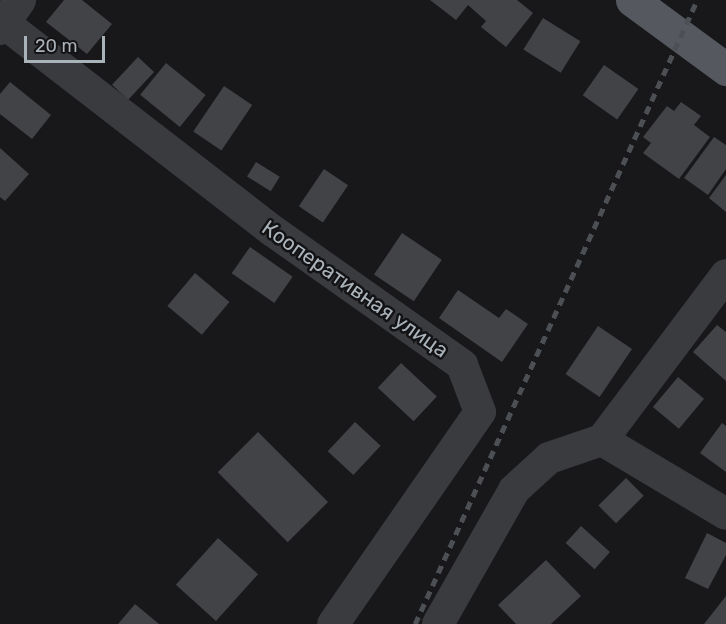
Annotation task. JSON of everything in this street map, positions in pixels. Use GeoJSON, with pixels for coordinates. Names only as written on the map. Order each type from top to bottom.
{"type":"FeatureCollection","features":[{"type":"Feature","properties":{"kind":"main road"},"geometry":{"type":"LineString","coordinates":[[632,0],[726,69]]}},
{"type":"Feature","properties":{"kind":"street","name":"Кооперативная улица"},"geometry":{"type":"LineString","coordinates":[[8,17],[273,231],[462,365],[480,412],[333,624]]}},
{"type":"Feature","properties":{"kind":"street"},"geometry":{"type":"LineString","coordinates":[[438,624],[514,490],[549,458],[602,440],[726,275]]}},
{"type":"Feature","properties":{"kind":"street"},"geometry":{"type":"LineString","coordinates":[[602,440],[726,514]]}},
{"type":"Feature","properties":{"kind":"building"},"geometry":{"type":"Polygon","coordinates":[[[64,0],[82,0],[112,24],[87,54],[46,22],[64,0]]]}},
{"type":"Feature","properties":{"kind":"building"},"geometry":{"type":"Polygon","coordinates":[[[430,0],[517,0],[533,13],[506,47],[481,27],[486,21],[468,5],[456,20],[430,0]]]}},
{"type":"Feature","properties":{"kind":"building"},"geometry":{"type":"Polygon","coordinates":[[[543,18],[580,41],[561,73],[523,49],[543,18]]]}},
{"type":"Feature","properties":{"kind":"building"},"geometry":{"type":"Polygon","coordinates":[[[138,57],[154,72],[128,100],[112,85],[138,57]]]}},
{"type":"Feature","properties":{"kind":"building"},"geometry":{"type":"Polygon","coordinates":[[[166,63],[206,95],[180,127],[140,95],[166,63]]]}},
{"type":"Feature","properties":{"kind":"building"},"geometry":{"type":"Polygon","coordinates":[[[604,65],[638,89],[617,119],[583,95],[604,65]]]}},
{"type":"Feature","properties":{"kind":"building"},"geometry":{"type":"Polygon","coordinates":[[[10,82],[51,115],[32,139],[0,114],[0,94],[10,82]]]}},
{"type":"Feature","properties":{"kind":"building"},"geometry":{"type":"Polygon","coordinates":[[[224,86],[252,105],[221,151],[193,132],[224,86]]]}},
{"type":"Feature","properties":{"kind":"building"},"geometry":{"type":"Polygon","coordinates":[[[681,102],[701,116],[694,125],[710,137],[679,179],[643,153],[651,143],[643,137],[667,106],[674,111],[681,102]]]}},
{"type":"Feature","properties":{"kind":"building"},"geometry":{"type":"Polygon","coordinates":[[[714,137],[726,145],[726,169],[708,195],[684,178],[714,137]]]}},
{"type":"Feature","properties":{"kind":"building"},"geometry":{"type":"Polygon","coordinates":[[[0,148],[29,174],[5,201],[0,197],[0,148]]]}},
{"type":"Feature","properties":{"kind":"building"},"geometry":{"type":"Polygon","coordinates":[[[256,162],[280,177],[271,191],[247,176],[256,162]]]}},
{"type":"Feature","properties":{"kind":"building"},"geometry":{"type":"Polygon","coordinates":[[[324,169],[348,185],[323,223],[299,206],[324,169]]]}},
{"type":"Feature","properties":{"kind":"building"},"geometry":{"type":"Polygon","coordinates":[[[726,175],[726,212],[709,198],[726,175]]]}},
{"type":"Feature","properties":{"kind":"building"},"geometry":{"type":"Polygon","coordinates":[[[402,233],[442,260],[414,301],[374,274],[402,233]]]}},
{"type":"Feature","properties":{"kind":"building"},"geometry":{"type":"Polygon","coordinates":[[[250,247],[293,277],[274,303],[232,273],[250,247]]]}},
{"type":"Feature","properties":{"kind":"building"},"geometry":{"type":"Polygon","coordinates":[[[195,273],[229,302],[202,335],[167,306],[195,273]]]}},
{"type":"Feature","properties":{"kind":"building"},"geometry":{"type":"Polygon","coordinates":[[[458,290],[499,318],[506,309],[528,324],[502,362],[439,318],[458,290]]]}},
{"type":"Feature","properties":{"kind":"building"},"geometry":{"type":"Polygon","coordinates":[[[717,325],[726,332],[726,381],[693,352],[717,325]]]}},
{"type":"Feature","properties":{"kind":"building"},"geometry":{"type":"Polygon","coordinates":[[[598,326],[632,349],[600,397],[566,374],[598,326]]]}},
{"type":"Feature","properties":{"kind":"building"},"geometry":{"type":"Polygon","coordinates":[[[401,363],[437,396],[414,421],[378,388],[401,363]]]}},
{"type":"Feature","properties":{"kind":"building"},"geometry":{"type":"Polygon","coordinates":[[[678,377],[704,399],[679,429],[653,407],[678,377]]]}},
{"type":"Feature","properties":{"kind":"building"},"geometry":{"type":"Polygon","coordinates":[[[355,422],[381,446],[353,475],[328,451],[355,422]]]}},
{"type":"Feature","properties":{"kind":"building"},"geometry":{"type":"Polygon","coordinates":[[[722,423],[726,426],[726,472],[700,453],[722,423]]]}},
{"type":"Feature","properties":{"kind":"building"},"geometry":{"type":"Polygon","coordinates":[[[258,432],[328,502],[288,542],[218,472],[258,432]]]}},
{"type":"Feature","properties":{"kind":"building"},"geometry":{"type":"Polygon","coordinates":[[[626,478],[644,496],[616,523],[598,506],[626,478]]]}},
{"type":"Feature","properties":{"kind":"building"},"geometry":{"type":"Polygon","coordinates":[[[581,526],[610,552],[595,569],[566,543],[581,526]]]}},
{"type":"Feature","properties":{"kind":"building"},"geometry":{"type":"Polygon","coordinates":[[[707,533],[726,543],[726,555],[708,589],[685,578],[707,533]]]}},
{"type":"Feature","properties":{"kind":"building"},"geometry":{"type":"Polygon","coordinates":[[[218,538],[258,574],[216,621],[176,585],[218,538]]]}},
{"type":"Feature","properties":{"kind":"building"},"geometry":{"type":"Polygon","coordinates":[[[546,560],[581,596],[551,624],[516,624],[498,605],[546,560]]]}},
{"type":"Feature","properties":{"kind":"building"},"geometry":{"type":"Polygon","coordinates":[[[726,596],[726,624],[704,624],[726,596]]]}},
{"type":"Feature","properties":{"kind":"building"},"geometry":{"type":"Polygon","coordinates":[[[135,604],[159,624],[118,624],[135,604]]]}},
{"type":"Feature","properties":{"kind":"railway"},"geometry":{"type":"LineString","coordinates":[[415,624],[697,0]]}}]}
